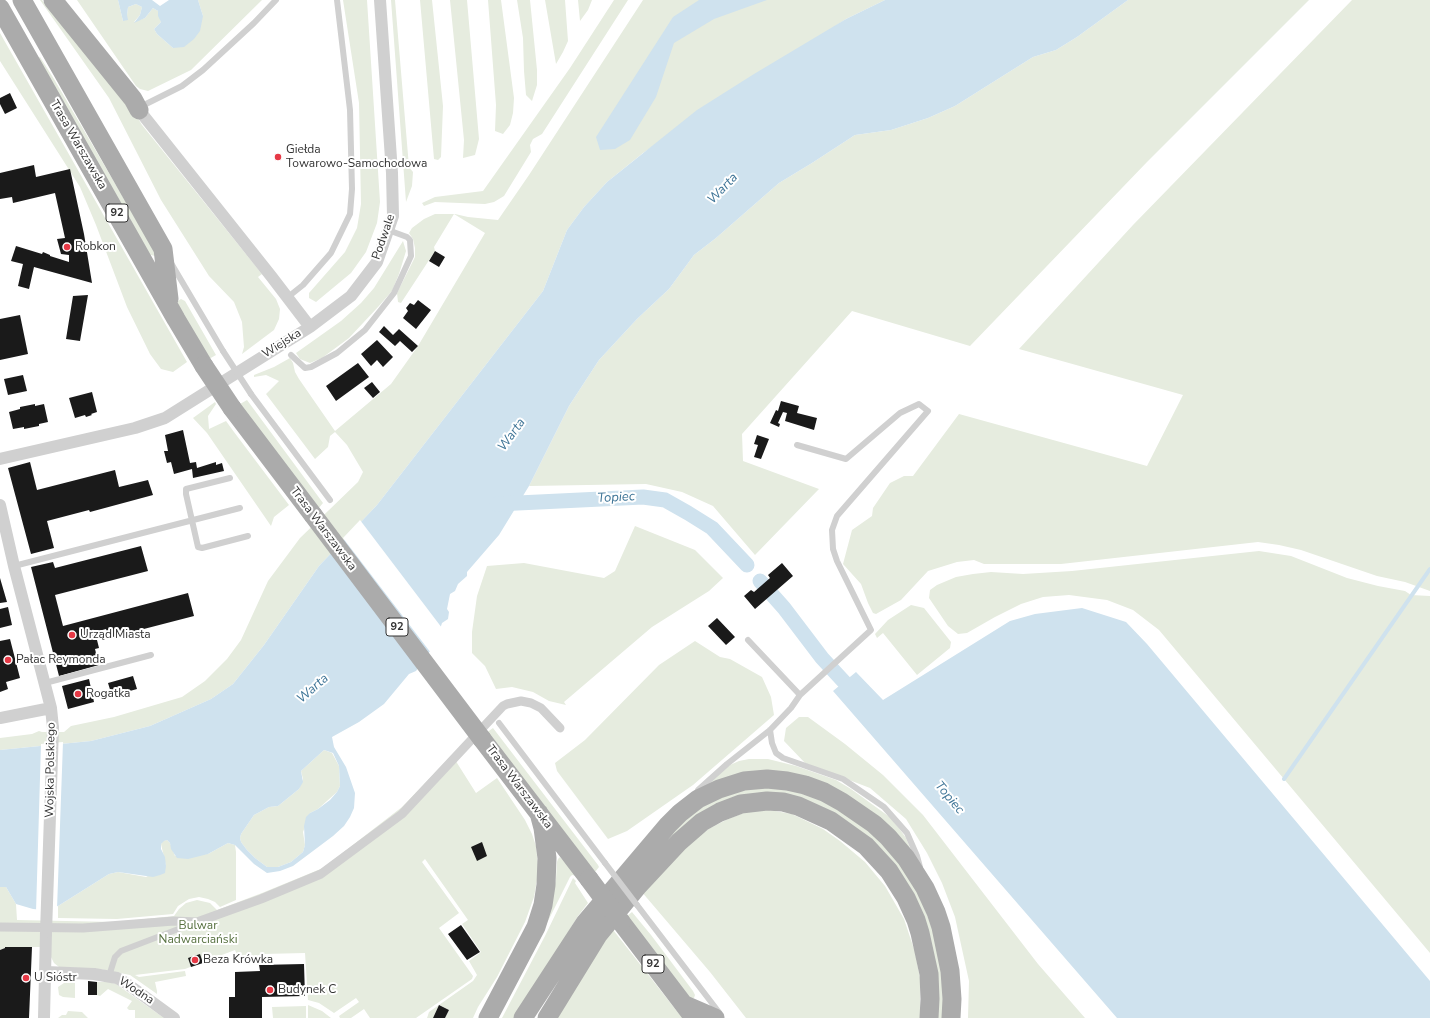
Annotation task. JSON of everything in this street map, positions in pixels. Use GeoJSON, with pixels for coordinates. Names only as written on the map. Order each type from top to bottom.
{"type":"FeatureCollection","features":[{"type":"Feature","properties":{"kind":"main road","name":"Trasa Warszawska"},"geometry":{"type":"LineString","coordinates":[[22,0],[163,248]]}},
{"type":"Feature","properties":{"kind":"main road"},"geometry":{"type":"LineString","coordinates":[[54,0],[133,99],[139,110]]}},
{"type":"Feature","properties":{"kind":"main road","name":"Trasa Warszawska"},"geometry":{"type":"LineString","coordinates":[[0,8],[162,272],[170,308],[204,366],[232,408],[621,922],[701,1015]]}},
{"type":"Feature","properties":{"kind":"main road"},"geometry":{"type":"LineString","coordinates":[[163,248],[162,272],[170,308]]}},
{"type":"Feature","properties":{"kind":"main road"},"geometry":{"type":"LineString","coordinates":[[523,1018],[585,923],[680,812],[694,801],[726,786],[756,780],[772,779],[787,781],[815,789],[850,807],[881,830],[906,858],[925,888],[939,920],[947,952],[951,980],[951,1018]]}},
{"type":"Feature","properties":{"kind":"main road"},"geometry":{"type":"LineString","coordinates":[[547,1018],[598,935],[638,886],[679,842],[702,822],[720,812],[741,804],[767,801],[783,802],[798,806],[831,821],[866,846],[889,871],[909,904],[920,934],[929,974],[930,1018]]}},
{"type":"Feature","properties":{"kind":"main road"},"geometry":{"type":"LineString","coordinates":[[488,1018],[536,927],[543,905],[546,885],[547,858],[543,828],[539,813]]}},
{"type":"Feature","properties":{"kind":"street","name":"Podwale"},"geometry":{"type":"LineString","coordinates":[[310,327],[351,296],[377,262],[394,216],[380,0]]}},
{"type":"Feature","properties":{"kind":"street","name":"Wiejska"},"geometry":{"type":"LineString","coordinates":[[0,459],[135,428],[165,418],[310,327],[139,110]]}},
{"type":"Feature","properties":{"kind":"street","name":"Wojska Polskiego"},"geometry":{"type":"LineString","coordinates":[[0,505],[14,566],[51,708],[53,728],[44,1018]]}},
{"type":"Feature","properties":{"kind":"street"},"geometry":{"type":"LineString","coordinates":[[0,927],[83,928],[174,921],[197,922],[261,899],[321,874],[402,814],[503,706],[521,701],[531,703],[540,708],[560,728]]}},
{"type":"Feature","properties":{"kind":"street"},"geometry":{"type":"LineString","coordinates":[[0,718],[51,708]]}},
{"type":"Feature","properties":{"kind":"street","name":"Wodna"},"geometry":{"type":"LineString","coordinates":[[46,972],[109,976],[126,983],[174,1018]]}},
{"type":"Feature","properties":{"kind":"lane"},"geometry":{"type":"LineString","coordinates":[[139,110],[146,104],[182,86],[203,70],[254,23],[276,0]]}},
{"type":"Feature","properties":{"kind":"lane"},"geometry":{"type":"LineString","coordinates":[[288,298],[303,285],[330,253],[350,214],[352,189],[350,110],[337,0]]}},
{"type":"Feature","properties":{"kind":"lane"},"geometry":{"type":"LineString","coordinates":[[290,355],[305,368],[310,367],[337,353],[365,330],[394,293],[412,256],[410,240],[388,230]]}},
{"type":"Feature","properties":{"kind":"lane","name":"Trasa Warszawska"},"geometry":{"type":"LineString","coordinates":[[163,248],[223,351],[251,394],[330,500]]}},
{"type":"Feature","properties":{"kind":"lane"},"geometry":{"type":"LineString","coordinates":[[162,272],[188,292]]}},
{"type":"Feature","properties":{"kind":"lane"},"geometry":{"type":"LineString","coordinates":[[694,801],[698,790],[727,764],[770,730],[791,708],[800,695],[871,630],[837,561],[833,549],[832,530],[834,522],[928,411],[919,404],[900,413],[846,459],[797,445]]}},
{"type":"Feature","properties":{"kind":"lane"},"geometry":{"type":"LineString","coordinates":[[230,478],[186,489],[198,547],[202,548],[248,536]]}},
{"type":"Feature","properties":{"kind":"lane"},"geometry":{"type":"LineString","coordinates":[[14,566],[240,508]]}},
{"type":"Feature","properties":{"kind":"lane"},"geometry":{"type":"LineString","coordinates":[[748,640],[800,695]]}},
{"type":"Feature","properties":{"kind":"lane"},"geometry":{"type":"LineString","coordinates":[[45,683],[151,655]]}},
{"type":"Feature","properties":{"kind":"lane","name":"Trasa Warszawska"},"geometry":{"type":"LineString","coordinates":[[498,723],[724,1018]]}},
{"type":"Feature","properties":{"kind":"lane"},"geometry":{"type":"LineString","coordinates":[[770,730],[772,744],[776,753],[783,758],[843,780],[884,807],[907,833],[918,856],[925,888]]}},
{"type":"Feature","properties":{"kind":"lane"},"geometry":{"type":"LineString","coordinates":[[109,976],[115,957],[121,951],[197,922]]}},
{"type":"Feature","properties":{"kind":"lane"},"geometry":{"type":"LineString","coordinates":[[701,1015],[705,994]]}},
{"type":"Feature","properties":{"kind":"green space"},"geometry":{"type":"Polygon","coordinates":[[[40,0],[42,0],[123,94],[142,125],[262,274],[258,277],[276,299],[280,309],[279,319],[274,330],[242,354],[244,347],[242,322],[234,302],[209,276],[161,200],[109,98],[40,0]]]}},
{"type":"Feature","properties":{"kind":"green space"},"geometry":{"type":"Polygon","coordinates":[[[77,0],[118,0],[123,21],[127,15],[128,7],[136,4],[142,7],[140,15],[134,22],[145,18],[153,8],[158,11],[161,22],[154,29],[157,34],[173,48],[203,16],[198,0],[262,0],[191,70],[148,91],[140,89],[136,86],[77,0]]]}},
{"type":"Feature","properties":{"kind":"green space"},"geometry":{"type":"Polygon","coordinates":[[[343,0],[367,0],[380,202],[377,223],[366,252],[351,273],[316,302],[309,298],[309,293],[345,252],[357,228],[361,204],[359,103],[343,0]]]}},
{"type":"Feature","properties":{"kind":"green space"},"geometry":{"type":"Polygon","coordinates":[[[391,0],[395,0],[409,167],[413,172],[412,186],[406,202],[391,0]]]}},
{"type":"Feature","properties":{"kind":"green space"},"geometry":{"type":"Polygon","coordinates":[[[420,0],[432,0],[443,106],[441,157],[438,160],[434,159],[420,0]]]}},
{"type":"Feature","properties":{"kind":"green space"},"geometry":{"type":"Polygon","coordinates":[[[450,0],[467,0],[479,139],[475,155],[463,158],[464,140],[450,0]]]}},
{"type":"Feature","properties":{"kind":"green space"},"geometry":{"type":"Polygon","coordinates":[[[488,0],[501,0],[514,98],[513,113],[510,125],[503,134],[495,131],[496,105],[488,0]]]}},
{"type":"Feature","properties":{"kind":"green space"},"geometry":{"type":"Polygon","coordinates":[[[517,0],[530,0],[537,70],[537,85],[532,101],[526,95],[523,38],[517,0]]]}},
{"type":"Feature","properties":{"kind":"green space"},"geometry":{"type":"Polygon","coordinates":[[[545,0],[565,0],[568,41],[556,64],[545,0]]]}},
{"type":"Feature","properties":{"kind":"green space"},"geometry":{"type":"Polygon","coordinates":[[[578,0],[592,0],[588,10],[580,21],[578,0]]]}},
{"type":"Feature","properties":{"kind":"green space"},"geometry":{"type":"Polygon","coordinates":[[[614,0],[628,0],[542,134],[533,139],[530,145],[531,152],[504,196],[494,202],[485,204],[435,202],[424,206],[422,203],[435,197],[483,191],[570,68],[614,0]]]}},
{"type":"Feature","properties":{"kind":"green space"},"geometry":{"type":"Polygon","coordinates":[[[643,0],[885,0],[846,19],[643,153],[607,182],[584,207],[567,230],[543,291],[377,505],[319,566],[264,645],[233,684],[211,699],[150,726],[91,741],[0,750],[0,738],[32,734],[39,731],[64,732],[71,726],[114,717],[182,697],[205,681],[227,659],[241,640],[268,581],[300,538],[358,482],[363,472],[347,445],[335,432],[330,436],[328,447],[315,459],[266,394],[279,381],[266,375],[254,377],[254,375],[274,367],[290,358],[299,379],[335,431],[391,384],[418,346],[485,233],[454,214],[498,220],[643,0]]]}},
{"type":"Feature","properties":{"kind":"green space"},"geometry":{"type":"Polygon","coordinates":[[[1128,0],[1309,0],[1147,162],[970,346],[852,311],[742,434],[743,461],[819,489],[755,555],[713,506],[682,492],[646,484],[529,486],[569,406],[599,360],[637,319],[669,289],[694,255],[716,238],[779,183],[855,135],[891,130],[928,118],[955,106],[1033,57],[1056,50],[1077,37],[1128,0]]]}},
{"type":"Feature","properties":{"kind":"green space"},"geometry":{"type":"Polygon","coordinates":[[[1352,0],[1430,0],[1430,591],[1405,582],[1377,576],[1301,550],[1258,542],[1061,564],[984,564],[974,560],[957,562],[928,571],[901,600],[876,614],[873,613],[861,584],[843,564],[852,530],[872,516],[873,508],[890,483],[904,476],[913,476],[959,414],[1147,466],[1183,395],[1019,349],[1133,225],[1352,0]]]}},
{"type":"Feature","properties":{"kind":"green space"},"geometry":{"type":"Polygon","coordinates":[[[0,33],[187,362],[173,372],[161,369],[150,354],[127,307],[80,187],[0,61],[0,33]]]}},
{"type":"Feature","properties":{"kind":"green space"},"geometry":{"type":"Polygon","coordinates":[[[40,57],[155,252],[155,256],[147,254],[37,59],[40,57]]]}},
{"type":"Feature","properties":{"kind":"green space"},"geometry":{"type":"Polygon","coordinates":[[[435,214],[454,214],[434,247],[435,251],[401,303],[398,302],[397,293],[415,257],[413,239],[409,233],[412,228],[424,219],[435,214]]]}},
{"type":"Feature","properties":{"kind":"green space"},"geometry":{"type":"Polygon","coordinates":[[[403,241],[406,251],[392,291],[349,338],[322,358],[310,363],[300,359],[296,353],[341,321],[361,303],[374,288],[403,241]]]}},
{"type":"Feature","properties":{"kind":"green space"},"geometry":{"type":"Polygon","coordinates":[[[181,299],[185,301],[216,355],[209,359],[177,305],[178,301],[181,299]]]}},
{"type":"Feature","properties":{"kind":"green space"},"geometry":{"type":"Polygon","coordinates":[[[247,400],[323,503],[318,509],[240,404],[247,400]]]}},
{"type":"Feature","properties":{"kind":"green space"},"geometry":{"type":"Polygon","coordinates":[[[215,402],[216,404],[208,416],[209,429],[226,421],[289,505],[274,517],[271,526],[207,433],[193,418],[215,402]]]}},
{"type":"Feature","properties":{"kind":"green space"},"geometry":{"type":"Polygon","coordinates":[[[635,526],[695,550],[723,578],[709,591],[652,627],[564,702],[566,705],[549,701],[533,692],[512,687],[496,689],[485,666],[472,653],[472,632],[477,596],[487,566],[524,563],[604,578],[615,571],[635,526]]]}},
{"type":"Feature","properties":{"kind":"green space"},"geometry":{"type":"Polygon","coordinates":[[[1259,551],[1291,556],[1347,578],[1405,591],[1411,595],[1430,596],[1430,953],[1159,630],[1133,610],[1107,600],[1069,595],[1043,597],[1021,604],[967,633],[958,634],[948,626],[929,598],[930,590],[937,585],[956,577],[973,574],[991,572],[1023,574],[1072,571],[1259,551]]]}},
{"type":"Feature","properties":{"kind":"green space"},"geometry":{"type":"Polygon","coordinates":[[[911,605],[924,608],[951,642],[950,648],[917,675],[883,633],[877,638],[875,634],[888,620],[911,605]]]}},
{"type":"Feature","properties":{"kind":"green space"},"geometry":{"type":"Polygon","coordinates":[[[695,641],[720,657],[730,659],[762,677],[771,697],[774,715],[693,785],[627,831],[608,839],[557,771],[555,763],[585,740],[659,665],[695,641]]]}},
{"type":"Feature","properties":{"kind":"green space"},"geometry":{"type":"Polygon","coordinates":[[[799,717],[808,717],[845,744],[883,775],[923,815],[1038,964],[1085,1018],[968,1018],[969,981],[955,917],[942,883],[927,853],[906,819],[870,788],[805,763],[784,741],[786,728],[799,717]]]}},
{"type":"Feature","properties":{"kind":"green space"},"geometry":{"type":"Polygon","coordinates":[[[493,728],[598,865],[599,867],[595,872],[486,733],[493,728]]]}},
{"type":"Feature","properties":{"kind":"green space"},"geometry":{"type":"Polygon","coordinates":[[[324,750],[332,753],[339,766],[340,786],[337,792],[318,809],[310,813],[303,832],[305,845],[303,852],[291,862],[278,867],[267,867],[247,850],[241,842],[241,834],[254,815],[269,807],[278,806],[299,789],[303,779],[301,771],[324,750]]]}},
{"type":"Feature","properties":{"kind":"green space","name":"Bulwar Nadwarciański"},"geometry":{"type":"Polygon","coordinates":[[[452,755],[476,793],[497,778],[525,820],[532,834],[536,846],[538,865],[534,897],[525,922],[497,977],[478,1007],[473,1018],[445,1018],[449,1010],[439,1005],[433,1018],[427,1018],[429,1012],[473,981],[477,975],[469,961],[481,952],[462,924],[468,920],[425,859],[422,862],[459,913],[439,928],[473,976],[472,979],[416,1018],[370,1018],[364,1009],[351,1018],[340,1018],[339,1016],[359,1002],[356,998],[334,1013],[319,1003],[308,1000],[305,953],[263,954],[240,962],[235,950],[185,969],[135,975],[139,977],[185,971],[186,976],[155,982],[157,994],[130,975],[100,969],[59,967],[54,963],[51,957],[51,947],[5,947],[0,950],[0,887],[6,887],[16,904],[17,920],[115,922],[174,916],[186,903],[197,900],[210,903],[217,910],[323,868],[402,807],[452,755]]]}},
{"type":"Feature","properties":{"kind":"green space"},"geometry":{"type":"Polygon","coordinates":[[[749,759],[768,759],[796,766],[836,780],[851,789],[891,818],[906,838],[914,858],[811,781],[710,784],[720,772],[730,765],[749,759]]]}},
{"type":"Feature","properties":{"kind":"green space"},"geometry":{"type":"Polygon","coordinates":[[[775,786],[820,799],[858,822],[892,854],[921,899],[940,950],[944,1018],[936,1018],[937,994],[877,850],[751,795],[634,882],[687,815],[731,791],[775,786]]]}},
{"type":"Feature","properties":{"kind":"green space"},"geometry":{"type":"Polygon","coordinates":[[[769,810],[792,814],[823,829],[865,862],[885,886],[904,919],[915,952],[920,978],[920,1018],[746,1018],[710,972],[641,891],[689,843],[710,828],[746,812],[769,810]]]}},
{"type":"Feature","properties":{"kind":"green space"},"geometry":{"type":"Polygon","coordinates":[[[167,840],[170,843],[175,856],[208,854],[228,843],[235,845],[236,900],[220,907],[215,902],[208,899],[199,897],[189,899],[178,906],[173,914],[117,919],[58,918],[58,906],[109,874],[118,872],[146,877],[166,866],[161,844],[163,841],[167,840]]]}},
{"type":"Feature","properties":{"kind":"green space"},"geometry":{"type":"Polygon","coordinates":[[[560,857],[577,876],[572,875],[570,877],[545,927],[556,879],[557,862],[560,857]]]}},
{"type":"Feature","properties":{"kind":"green space"},"geometry":{"type":"Polygon","coordinates":[[[573,878],[588,903],[578,916],[516,1018],[502,1018],[545,936],[573,878]]]}},
{"type":"Feature","properties":{"kind":"green space"},"geometry":{"type":"Polygon","coordinates":[[[632,912],[693,991],[695,995],[694,998],[690,998],[627,916],[632,912]]]}},
{"type":"Feature","properties":{"kind":"green space"},"geometry":{"type":"Polygon","coordinates":[[[610,926],[676,1010],[683,1018],[554,1018],[610,926]]]}},
{"type":"Feature","properties":{"kind":"green space"},"geometry":{"type":"Polygon","coordinates":[[[97,982],[116,984],[164,1018],[135,1018],[135,1010],[129,1010],[127,1008],[132,1001],[108,989],[100,996],[97,995],[97,982]]]}},
{"type":"Feature","properties":{"kind":"green space"},"geometry":{"type":"Polygon","coordinates":[[[64,983],[75,983],[75,998],[63,997],[59,995],[58,987],[64,983]]]}},
{"type":"Feature","properties":{"kind":"green space"},"geometry":{"type":"Polygon","coordinates":[[[308,1005],[322,1011],[331,1018],[308,1018],[308,1005]]]}},
{"type":"Feature","properties":{"kind":"green space"},"geometry":{"type":"Polygon","coordinates":[[[306,1006],[306,1018],[273,1018],[272,1007],[306,1006]]]}},
{"type":"Feature","properties":{"kind":"green space"},"geometry":{"type":"Polygon","coordinates":[[[68,1011],[82,1012],[88,1018],[58,1018],[62,1015],[66,1015],[68,1011]]]}},
{"type":"Feature","properties":{"kind":"water"},"geometry":{"type":"Polygon","coordinates":[[[118,0],[152,0],[160,6],[169,0],[198,0],[203,16],[200,31],[194,39],[184,47],[173,48],[157,34],[154,29],[161,22],[158,16],[158,11],[153,8],[145,18],[134,23],[140,15],[142,7],[136,4],[128,7],[128,20],[123,21],[118,0]]]}},
{"type":"Feature","properties":{"kind":"water"},"geometry":{"type":"Polygon","coordinates":[[[699,0],[767,0],[714,19],[674,43],[656,97],[630,140],[615,149],[600,150],[596,137],[673,17],[699,0]]]}},
{"type":"Feature","properties":{"kind":"water","name":"Warta"},"geometry":{"type":"Polygon","coordinates":[[[885,0],[1128,0],[1077,37],[1056,50],[1033,57],[955,106],[928,118],[891,130],[855,135],[779,183],[716,238],[694,255],[669,289],[637,319],[599,360],[569,406],[529,486],[499,535],[467,572],[467,576],[458,584],[455,591],[450,594],[447,609],[449,612],[448,619],[442,623],[435,644],[416,671],[409,674],[384,704],[359,722],[332,737],[334,747],[346,767],[355,793],[354,808],[350,817],[344,826],[333,836],[293,866],[280,871],[267,873],[254,864],[235,845],[228,843],[208,854],[188,859],[177,858],[167,840],[161,844],[161,849],[165,857],[165,873],[153,877],[118,872],[109,874],[58,906],[44,910],[33,909],[16,904],[6,887],[0,887],[0,750],[91,741],[150,726],[211,699],[233,684],[264,645],[319,566],[377,505],[543,291],[567,230],[584,207],[607,182],[697,110],[846,19],[885,0]],[[324,750],[301,771],[303,782],[299,789],[278,806],[269,807],[254,815],[241,834],[241,842],[247,850],[267,867],[278,867],[291,862],[303,852],[305,845],[304,826],[306,817],[330,800],[340,786],[339,766],[333,753],[324,750]]]}},
{"type":"Feature","properties":{"kind":"water"},"geometry":{"type":"Polygon","coordinates":[[[1082,608],[1126,622],[1147,644],[1430,981],[1430,1018],[1117,1018],[833,691],[856,672],[883,700],[1010,621],[1035,614],[1082,608]]]}},
{"type":"Feature","properties":{"kind":"pier"},"geometry":{"type":"Polygon","coordinates":[[[360,520],[442,628],[437,645],[431,653],[343,538],[360,520]]]}},
{"type":"Feature","properties":{"kind":"pier"},"geometry":{"type":"Polygon","coordinates":[[[63,742],[57,909],[36,912],[41,744],[63,742]]]}},
{"type":"Feature","properties":{"kind":"building"},"geometry":{"type":"Polygon","coordinates":[[[10,93],[17,108],[5,114],[0,104],[0,98],[10,93]]]}},
{"type":"Feature","properties":{"kind":"building"},"geometry":{"type":"Polygon","coordinates":[[[34,165],[36,177],[70,169],[84,234],[92,283],[34,267],[29,289],[18,286],[23,264],[11,261],[16,246],[42,254],[43,252],[50,256],[69,262],[69,255],[61,254],[57,239],[65,238],[55,193],[13,203],[12,197],[0,199],[0,173],[34,165]]]}},
{"type":"Feature","properties":{"kind":"building"},"geometry":{"type":"Polygon","coordinates":[[[435,251],[445,257],[439,267],[429,261],[435,251]]]}},
{"type":"Feature","properties":{"kind":"building"},"geometry":{"type":"Polygon","coordinates":[[[88,295],[80,341],[66,339],[73,296],[88,295]]]}},
{"type":"Feature","properties":{"kind":"building"},"geometry":{"type":"Polygon","coordinates":[[[418,300],[431,310],[416,329],[403,318],[408,311],[406,308],[410,303],[414,305],[418,300]]]}},
{"type":"Feature","properties":{"kind":"building"},"geometry":{"type":"Polygon","coordinates":[[[20,315],[28,354],[0,360],[0,319],[20,315]]]}},
{"type":"Feature","properties":{"kind":"building"},"geometry":{"type":"Polygon","coordinates":[[[384,326],[393,335],[399,329],[418,346],[412,352],[400,341],[395,346],[379,332],[384,326]]]}},
{"type":"Feature","properties":{"kind":"building"},"geometry":{"type":"Polygon","coordinates":[[[377,340],[393,357],[383,367],[377,360],[371,366],[361,354],[377,340]]]}},
{"type":"Feature","properties":{"kind":"building"},"geometry":{"type":"Polygon","coordinates":[[[358,363],[369,377],[336,401],[326,386],[358,363]]]}},
{"type":"Feature","properties":{"kind":"building"},"geometry":{"type":"Polygon","coordinates":[[[23,375],[27,391],[8,395],[4,379],[23,375]]]}},
{"type":"Feature","properties":{"kind":"building"},"geometry":{"type":"Polygon","coordinates":[[[372,382],[380,392],[373,398],[364,388],[372,382]]]}},
{"type":"Feature","properties":{"kind":"building"},"geometry":{"type":"Polygon","coordinates":[[[92,392],[97,412],[86,417],[85,415],[75,418],[69,398],[92,392]]]}},
{"type":"Feature","properties":{"kind":"building"},"geometry":{"type":"Polygon","coordinates":[[[781,401],[799,406],[797,413],[817,418],[814,430],[785,421],[787,413],[783,412],[778,423],[780,424],[779,427],[770,423],[776,410],[778,411],[781,401]]]}},
{"type":"Feature","properties":{"kind":"building"},"geometry":{"type":"Polygon","coordinates":[[[35,404],[35,406],[44,404],[48,422],[39,424],[39,426],[24,429],[24,427],[13,429],[9,412],[20,409],[20,407],[35,404]]]}},
{"type":"Feature","properties":{"kind":"building"},"geometry":{"type":"Polygon","coordinates":[[[183,430],[190,463],[196,462],[197,468],[216,462],[216,465],[222,463],[224,471],[193,478],[192,469],[174,474],[171,462],[167,463],[164,451],[168,451],[165,435],[183,430]]]}},
{"type":"Feature","properties":{"kind":"building"},"geometry":{"type":"Polygon","coordinates":[[[757,435],[769,439],[761,459],[754,457],[758,445],[754,444],[757,435]]]}},
{"type":"Feature","properties":{"kind":"building"},"geometry":{"type":"Polygon","coordinates":[[[30,462],[37,490],[115,470],[119,487],[148,480],[153,495],[90,512],[89,510],[47,521],[54,548],[31,554],[8,468],[30,462]]]}},
{"type":"Feature","properties":{"kind":"building"},"geometry":{"type":"Polygon","coordinates":[[[141,546],[148,571],[55,595],[63,626],[188,593],[194,616],[109,638],[106,629],[95,632],[99,648],[95,649],[99,665],[59,676],[31,567],[53,562],[55,568],[141,546]]]}},
{"type":"Feature","properties":{"kind":"building"},"geometry":{"type":"Polygon","coordinates":[[[782,563],[793,576],[755,609],[744,596],[751,590],[754,592],[770,578],[768,575],[782,563]]]}},
{"type":"Feature","properties":{"kind":"building"},"geometry":{"type":"Polygon","coordinates":[[[0,578],[7,602],[0,603],[0,578]]]}},
{"type":"Feature","properties":{"kind":"building"},"geometry":{"type":"Polygon","coordinates":[[[8,607],[12,625],[0,628],[0,609],[8,607]]]}},
{"type":"Feature","properties":{"kind":"building"},"geometry":{"type":"Polygon","coordinates":[[[717,618],[735,637],[726,645],[708,626],[717,618]]]}},
{"type":"Feature","properties":{"kind":"building","name":"Pałac Reymonda"},"geometry":{"type":"Polygon","coordinates":[[[10,639],[20,678],[6,682],[8,689],[0,692],[0,641],[10,639]]]}},
{"type":"Feature","properties":{"kind":"building"},"geometry":{"type":"Polygon","coordinates":[[[133,676],[137,689],[112,696],[108,683],[133,676]]]}},
{"type":"Feature","properties":{"kind":"building","name":"Rogatka"},"geometry":{"type":"Polygon","coordinates":[[[89,679],[94,702],[68,709],[62,686],[89,679]]]}},
{"type":"Feature","properties":{"kind":"building"},"geometry":{"type":"Polygon","coordinates":[[[482,842],[487,856],[477,861],[471,847],[482,842]]]}},
{"type":"Feature","properties":{"kind":"building"},"geometry":{"type":"Polygon","coordinates":[[[461,925],[480,952],[467,960],[448,934],[461,925]]]}},
{"type":"Feature","properties":{"kind":"building"},"geometry":{"type":"Polygon","coordinates":[[[5,947],[32,947],[29,1018],[0,1018],[0,950],[5,947]]]}},
{"type":"Feature","properties":{"kind":"building","name":"Beza Krówka"},"geometry":{"type":"Polygon","coordinates":[[[200,954],[203,963],[191,967],[188,958],[200,954]]]}},
{"type":"Feature","properties":{"kind":"building","name":"Budynek C"},"geometry":{"type":"Polygon","coordinates":[[[304,964],[305,996],[262,997],[262,1018],[229,1018],[229,997],[235,997],[235,972],[260,971],[259,965],[304,964]]]}},
{"type":"Feature","properties":{"kind":"building"},"geometry":{"type":"Polygon","coordinates":[[[88,981],[97,982],[97,995],[88,995],[88,981]]]}},
{"type":"Feature","properties":{"kind":"building"},"geometry":{"type":"Polygon","coordinates":[[[439,1005],[449,1010],[445,1018],[433,1018],[439,1005]]]}},
{"type":"Feature","properties":{"kind":"waterway","name":"Topiec"},"geometry":{"type":"LineString","coordinates":[[497,504],[643,497],[665,500],[712,528],[747,565]]}},
{"type":"Feature","properties":{"kind":"waterway"},"geometry":{"type":"LineString","coordinates":[[1284,779],[1430,569]]}},
{"type":"Feature","properties":{"kind":"waterway","name":"Topiec"},"geometry":{"type":"LineString","coordinates":[[760,581],[784,608],[822,658],[858,697]]}},
{"type":"Feature","properties":{"kind":"place","name":"Giełda Towarowo-Samochodowa"},"geometry":{"type":"Point","coordinates":[278,157]}},
{"type":"Feature","properties":{"kind":"place","name":"Robkon"},"geometry":{"type":"Point","coordinates":[67,247]}},
{"type":"Feature","properties":{"kind":"place","name":"Urząd Miasta"},"geometry":{"type":"Point","coordinates":[72,635]}},
{"type":"Feature","properties":{"kind":"place","name":"Pałac Reymonda"},"geometry":{"type":"Point","coordinates":[8,660]}},
{"type":"Feature","properties":{"kind":"place","name":"Rogatka"},"geometry":{"type":"Point","coordinates":[78,694]}},
{"type":"Feature","properties":{"kind":"place","name":"Beza Krówka"},"geometry":{"type":"Point","coordinates":[195,960]}},
{"type":"Feature","properties":{"kind":"place","name":"U Sióstr"},"geometry":{"type":"Point","coordinates":[26,978]}},
{"type":"Feature","properties":{"kind":"place","name":"Budynek C"},"geometry":{"type":"Point","coordinates":[270,990]}}]}
